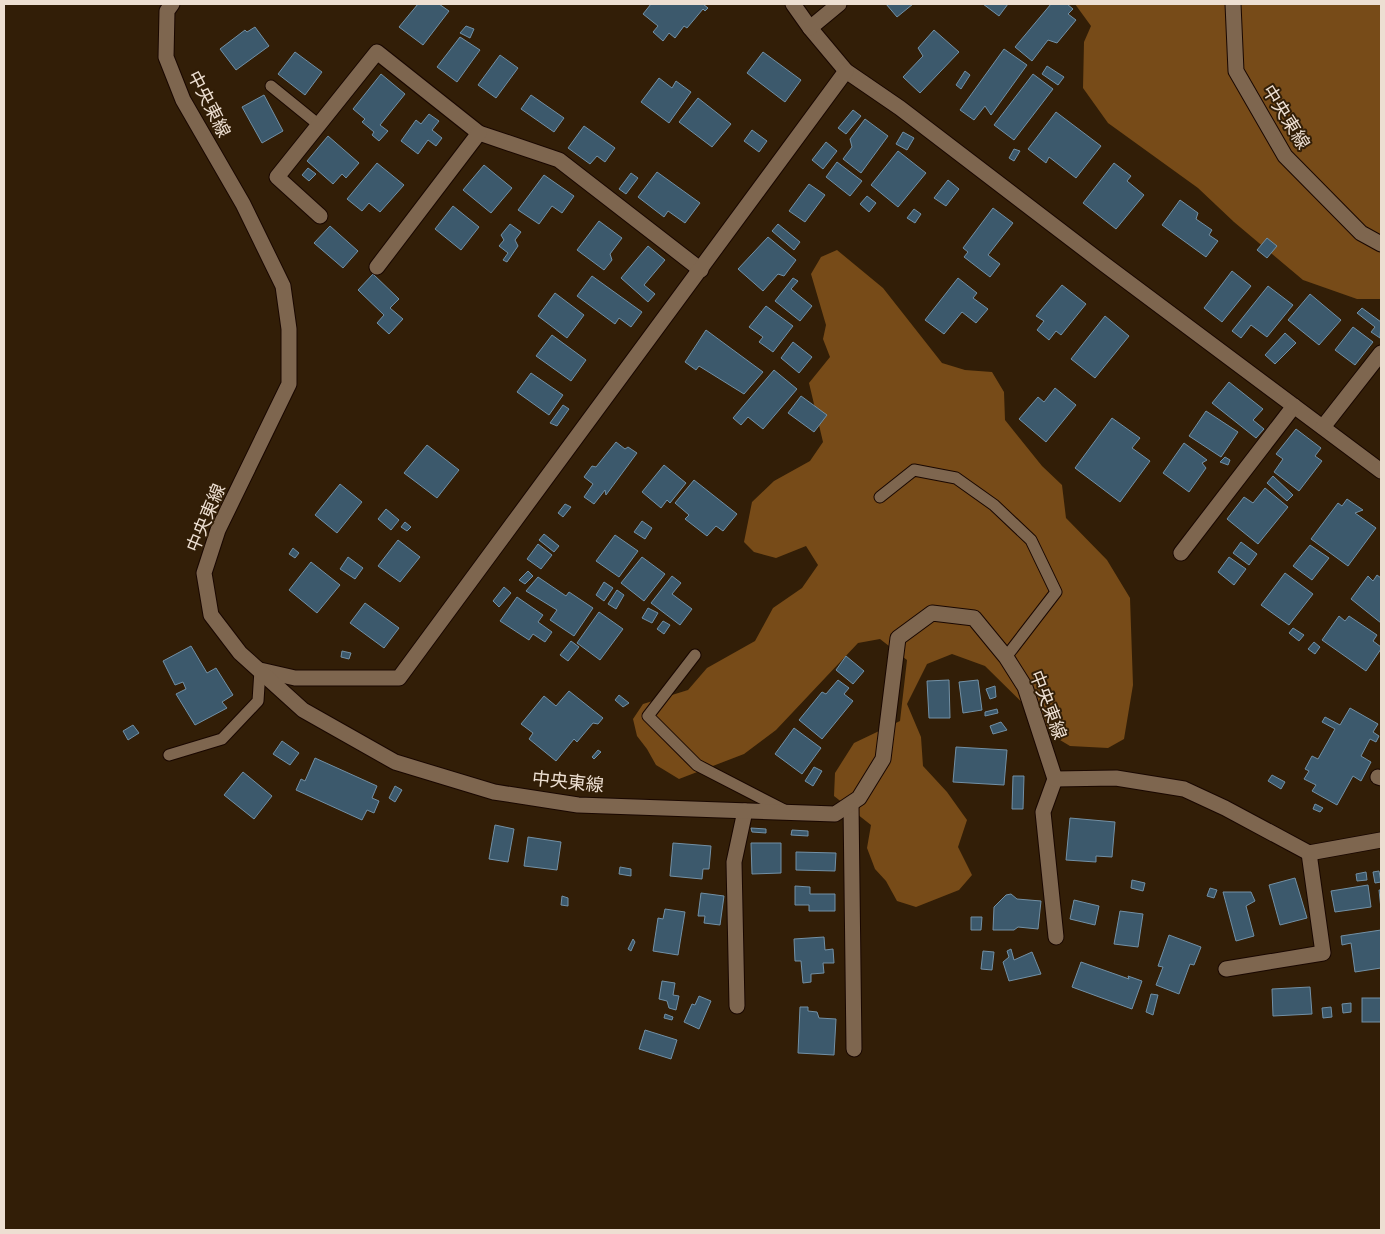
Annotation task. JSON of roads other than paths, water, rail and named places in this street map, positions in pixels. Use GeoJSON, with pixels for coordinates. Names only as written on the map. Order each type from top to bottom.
{"type":"FeatureCollection","features":[{"type":"Feature","properties":{"kind":"street","name":"中央東線"},"geometry":{"type":"LineString","coordinates":[[172,4],[167,11],[166,57],[183,100],[243,204],[283,286],[289,329],[289,384],[218,530],[204,573],[211,615],[240,653],[303,710],[395,762],[494,792],[578,804],[835,814],[859,798],[882,758],[898,638],[932,613],[974,618],[1006,657],[1025,687],[1055,779]]}},
{"type":"Feature","properties":{"kind":"street"},"geometry":{"type":"LineString","coordinates":[[793,4],[810,28],[846,71],[900,108],[1381,471]]}},
{"type":"Feature","properties":{"kind":"street"},"geometry":{"type":"LineString","coordinates":[[810,28],[839,4]]}},
{"type":"Feature","properties":{"kind":"street","name":"中央東線"},"geometry":{"type":"LineString","coordinates":[[1233,4],[1236,71],[1285,156],[1361,233],[1381,244]]}},
{"type":"Feature","properties":{"kind":"street"},"geometry":{"type":"LineString","coordinates":[[320,216],[277,177],[377,52],[479,133],[559,160],[701,270]]}},
{"type":"Feature","properties":{"kind":"street"},"geometry":{"type":"LineString","coordinates":[[260,670],[295,678],[399,678],[846,71]]}},
{"type":"Feature","properties":{"kind":"street"},"geometry":{"type":"LineString","coordinates":[[377,267],[479,133]]}},
{"type":"Feature","properties":{"kind":"street"},"geometry":{"type":"LineString","coordinates":[[1323,428],[1381,353]]}},
{"type":"Feature","properties":{"kind":"street"},"geometry":{"type":"LineString","coordinates":[[1181,553],[1294,406]]}},
{"type":"Feature","properties":{"kind":"street"},"geometry":{"type":"LineString","coordinates":[[1056,937],[1043,812],[1055,779],[1116,778],[1184,789],[1225,808],[1309,853],[1381,840]]}},
{"type":"Feature","properties":{"kind":"street"},"geometry":{"type":"LineString","coordinates":[[851,804],[854,1049]]}},
{"type":"Feature","properties":{"kind":"street"},"geometry":{"type":"LineString","coordinates":[[737,1006],[734,862],[745,811]]}},
{"type":"Feature","properties":{"kind":"street"},"geometry":{"type":"LineString","coordinates":[[1226,968],[1322,953],[1309,853]]}},
{"type":"Feature","properties":{"kind":"lane"},"geometry":{"type":"LineString","coordinates":[[271,86],[319,125]]}},
{"type":"Feature","properties":{"kind":"lane"},"geometry":{"type":"LineString","coordinates":[[880,497],[914,470],[956,478],[994,505],[1031,540],[1056,592],[1006,657]]}},
{"type":"Feature","properties":{"kind":"lane"},"geometry":{"type":"LineString","coordinates":[[695,655],[648,716],[697,765],[790,813]]}},
{"type":"Feature","properties":{"kind":"lane"},"geometry":{"type":"LineString","coordinates":[[169,755],[222,740],[258,701],[260,670]]}}]}
